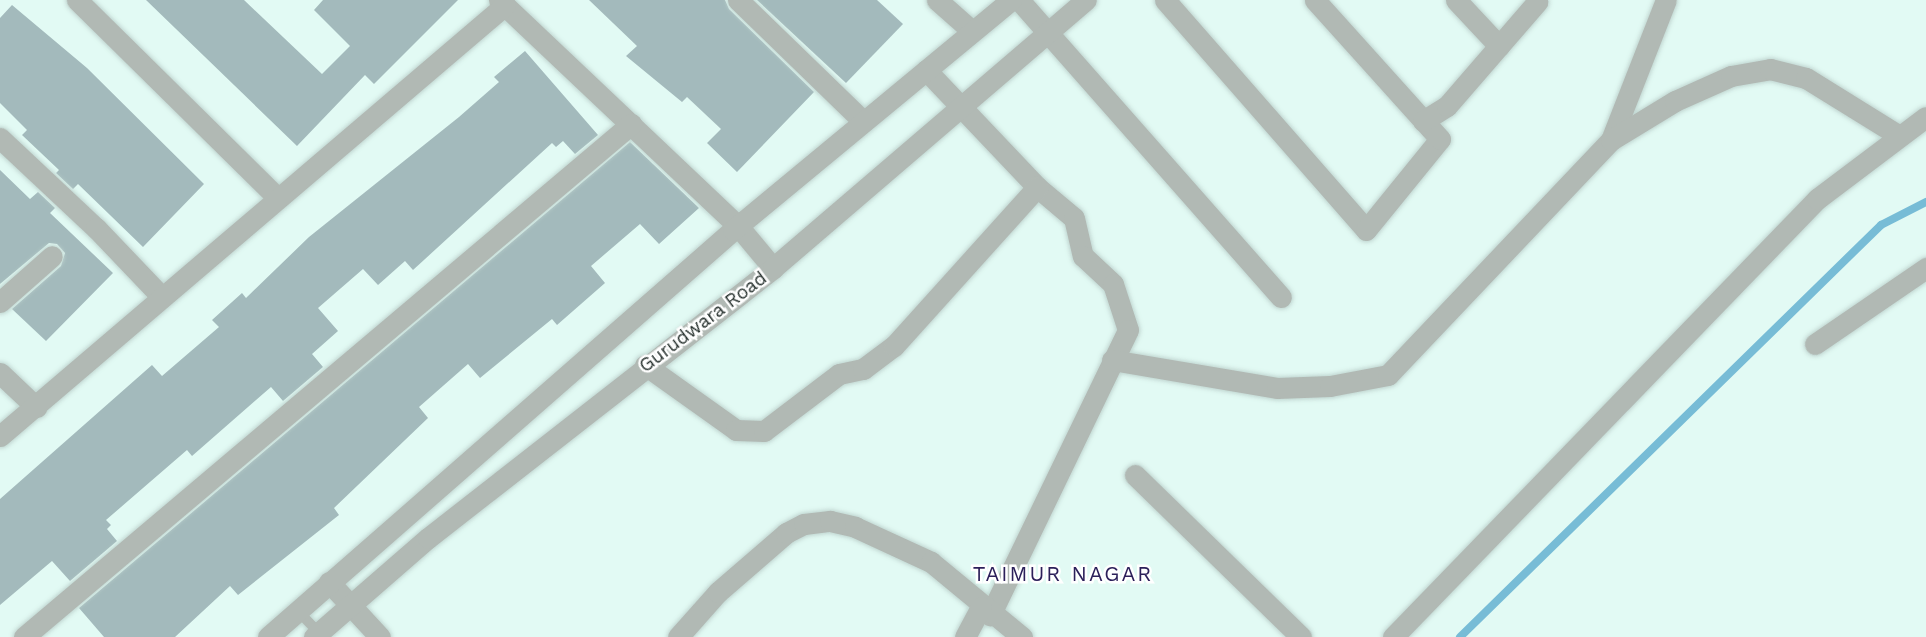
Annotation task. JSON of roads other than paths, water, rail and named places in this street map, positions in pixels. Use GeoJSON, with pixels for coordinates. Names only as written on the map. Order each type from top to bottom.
{"type":"FeatureCollection","features":[{"type":"Feature","properties":{"kind":"street"},"geometry":{"type":"LineString","coordinates":[[77,0],[278,198]]}},
{"type":"Feature","properties":{"kind":"street"},"geometry":{"type":"LineString","coordinates":[[738,0],[863,121]]}},
{"type":"Feature","properties":{"kind":"street"},"geometry":{"type":"LineString","coordinates":[[937,0],[972,31]]}},
{"type":"Feature","properties":{"kind":"street"},"geometry":{"type":"LineString","coordinates":[[268,637],[738,226],[1011,0]]}},
{"type":"Feature","properties":{"kind":"street"},"geometry":{"type":"LineString","coordinates":[[1019,0],[1281,297]]}},
{"type":"Feature","properties":{"kind":"street","name":"Gurudwara Road"},"geometry":{"type":"LineString","coordinates":[[319,636],[352,605],[645,365],[773,268],[1086,0]]}},
{"type":"Feature","properties":{"kind":"street"},"geometry":{"type":"LineString","coordinates":[[1165,0],[1366,230],[1440,139],[1315,0]]}},
{"type":"Feature","properties":{"kind":"street"},"geometry":{"type":"LineString","coordinates":[[1456,0],[1499,46]]}},
{"type":"Feature","properties":{"kind":"street"},"geometry":{"type":"LineString","coordinates":[[1611,140],[1666,0]]}},
{"type":"Feature","properties":{"kind":"street"},"geometry":{"type":"LineString","coordinates":[[0,436],[502,2],[738,226],[773,268]]}},
{"type":"Feature","properties":{"kind":"street"},"geometry":{"type":"LineString","coordinates":[[1423,121],[1447,106],[1537,2]]}},
{"type":"Feature","properties":{"kind":"street"},"geometry":{"type":"LineString","coordinates":[[1112,360],[1277,388],[1329,386],[1388,375],[1611,140],[1675,101],[1731,76],[1770,69],[1806,78],[1898,135]]}},
{"type":"Feature","properties":{"kind":"street"},"geometry":{"type":"LineString","coordinates":[[926,70],[1037,187],[1074,218],[1083,256],[1113,284],[1128,330],[986,611],[965,637]]}},
{"type":"Feature","properties":{"kind":"street"},"geometry":{"type":"LineString","coordinates":[[1393,637],[1817,199],[1898,135],[1926,117]]}},
{"type":"Feature","properties":{"kind":"street"},"geometry":{"type":"LineString","coordinates":[[24,637],[631,124]]}},
{"type":"Feature","properties":{"kind":"street"},"geometry":{"type":"LineString","coordinates":[[0,138],[96,228],[162,297]]}},
{"type":"Feature","properties":{"kind":"street"},"geometry":{"type":"LineString","coordinates":[[645,365],[736,430],[764,431],[839,374],[863,369],[894,346],[1037,187]]}},
{"type":"Feature","properties":{"kind":"street"},"geometry":{"type":"LineString","coordinates":[[0,302],[52,256]]}},
{"type":"Feature","properties":{"kind":"street"},"geometry":{"type":"LineString","coordinates":[[1815,344],[1926,268]]}},
{"type":"Feature","properties":{"kind":"street"},"geometry":{"type":"LineString","coordinates":[[0,373],[36,407]]}},
{"type":"Feature","properties":{"kind":"street"},"geometry":{"type":"LineString","coordinates":[[1135,475],[1301,637]]}},
{"type":"Feature","properties":{"kind":"street"},"geometry":{"type":"LineString","coordinates":[[678,637],[725,584],[786,533],[830,521],[855,527],[931,562],[986,611],[1022,637]]}},
{"type":"Feature","properties":{"kind":"street"},"geometry":{"type":"LineString","coordinates":[[329,582],[380,637]]}},
{"type":"Feature","properties":{"kind":"lane"},"geometry":{"type":"LineString","coordinates":[[297,610],[319,636]]}},
{"type":"Feature","properties":{"kind":"waterway"},"geometry":{"type":"LineString","coordinates":[[1460,637],[1881,225],[1926,202]]}},
{"type":"Feature","properties":{"kind":"district","name":"TAIMUR NAGAR"},"geometry":{"type":"Point","coordinates":[1063,574]}}]}
